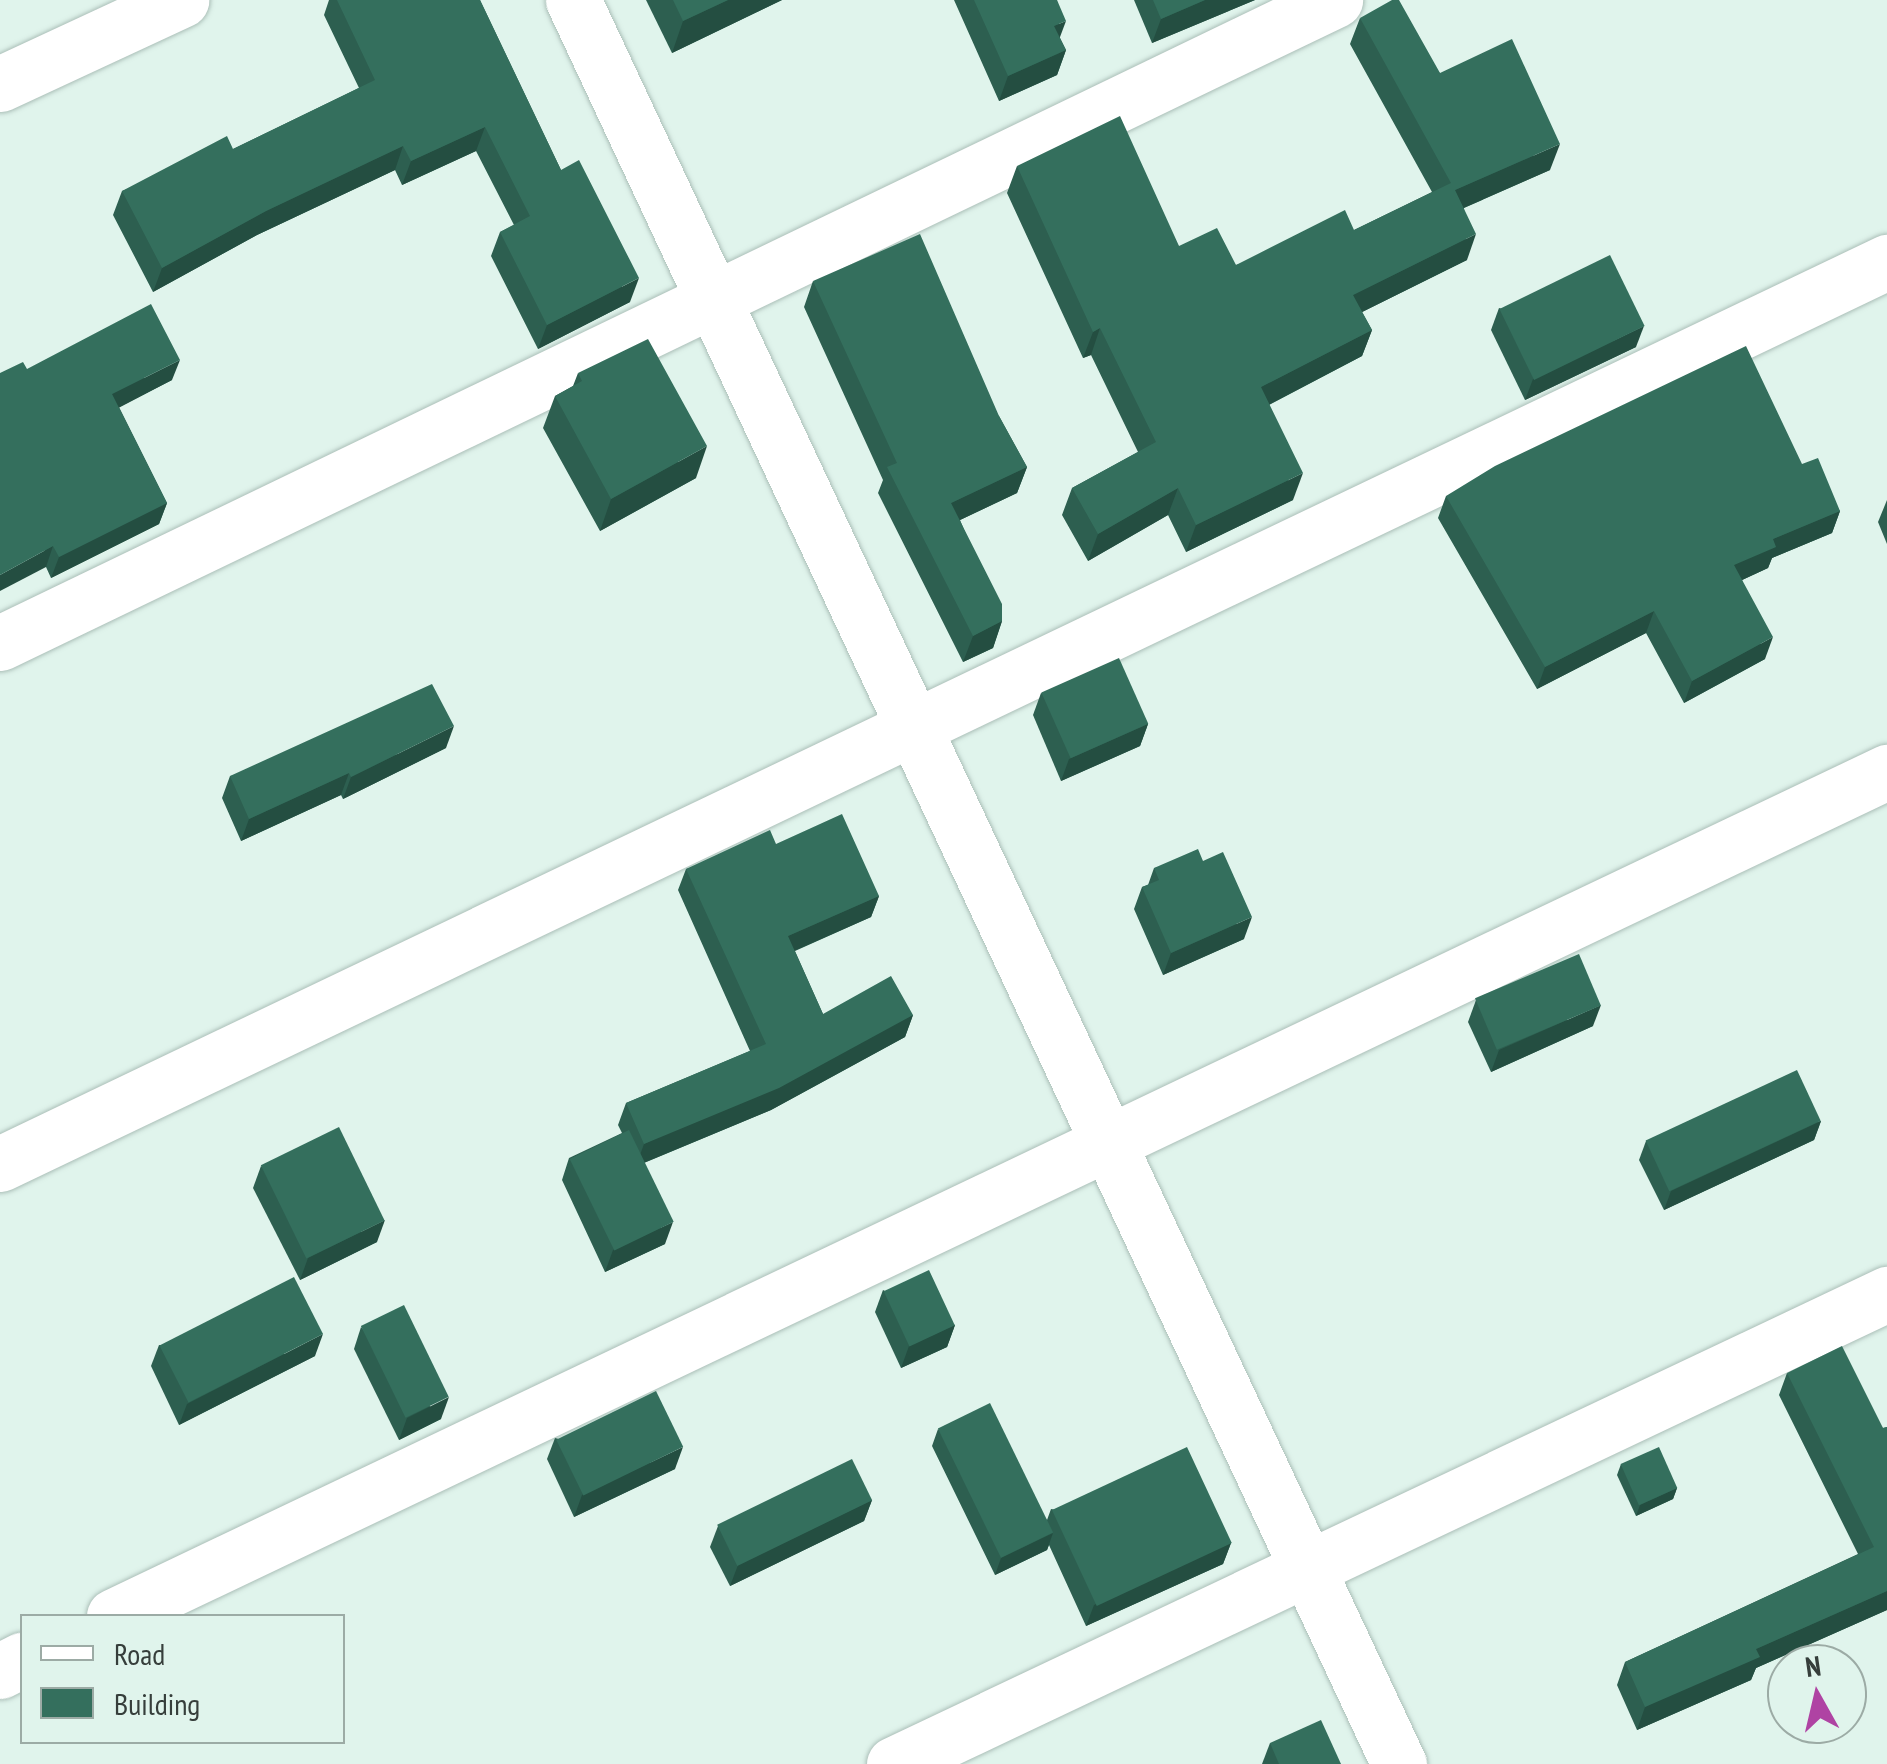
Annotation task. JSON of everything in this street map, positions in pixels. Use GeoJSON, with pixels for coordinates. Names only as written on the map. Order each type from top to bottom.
{"type":"FeatureCollection","features":[{"type":"Feature","properties":{"kind":"street"},"geometry":{"type":"LineString","coordinates":[[0,84],[181,0]]}},
{"type":"Feature","properties":{"kind":"street"},"geometry":{"type":"LineString","coordinates":[[573,0],[1399,1764]]}},
{"type":"Feature","properties":{"kind":"street"},"geometry":{"type":"LineString","coordinates":[[0,642],[1335,0]]}},
{"type":"Feature","properties":{"kind":"street"},"geometry":{"type":"LineString","coordinates":[[0,1164],[1887,262]]}},
{"type":"Feature","properties":{"kind":"street"},"geometry":{"type":"LineString","coordinates":[[118,1614],[1887,772]]}},
{"type":"Feature","properties":{"kind":"street"},"geometry":{"type":"LineString","coordinates":[[894,1764],[1887,1294]]}},
{"type":"Feature","properties":{"kind":"building"},"geometry":{"type":"Polygon","coordinates":[[[337,0],[480,0],[561,170],[579,160],[639,278],[547,325],[500,232],[530,216],[485,127],[411,161],[403,146],[266,211],[162,268],[122,191],[227,136],[233,149],[375,80],[337,0]]]}},
{"type":"Feature","properties":{"kind":"building"},"geometry":{"type":"Polygon","coordinates":[[[673,0],[728,0],[683,21],[673,0]]]}},
{"type":"Feature","properties":{"kind":"building"},"geometry":{"type":"Polygon","coordinates":[[[974,0],[1057,0],[1066,21],[1054,26],[1066,50],[1008,76],[974,0]]]}},
{"type":"Feature","properties":{"kind":"building"},"geometry":{"type":"Polygon","coordinates":[[[1153,0],[1205,0],[1161,19],[1153,0]]]}},
{"type":"Feature","properties":{"kind":"building"},"geometry":{"type":"Polygon","coordinates":[[[1399,0],[1440,73],[1512,39],[1560,144],[1455,190],[1476,234],[1353,295],[1372,330],[1261,387],[1303,473],[1196,525],[1178,488],[1098,534],[1072,488],[1156,442],[1100,328],[1093,332],[1017,166],[1120,116],[1179,246],[1217,228],[1236,265],[1345,210],[1354,230],[1451,183],[1360,18],[1399,0]]]}},
{"type":"Feature","properties":{"kind":"building"},"geometry":{"type":"Polygon","coordinates":[[[920,234],[999,416],[1027,467],[951,503],[1002,604],[1002,621],[973,636],[887,467],[897,463],[813,281],[920,234]]]}},
{"type":"Feature","properties":{"kind":"building"},"geometry":{"type":"Polygon","coordinates":[[[1610,255],[1645,326],[1534,380],[1499,309],[1610,255]]]}},
{"type":"Feature","properties":{"kind":"building"},"geometry":{"type":"Polygon","coordinates":[[[151,304],[180,360],[112,394],[167,503],[59,557],[53,546],[0,575],[0,373],[23,362],[27,369],[151,304]]]}},
{"type":"Feature","properties":{"kind":"building"},"geometry":{"type":"Polygon","coordinates":[[[648,339],[707,446],[611,499],[555,396],[582,381],[578,373],[648,339]]]}},
{"type":"Feature","properties":{"kind":"building"},"geometry":{"type":"Polygon","coordinates":[[[1746,346],[1802,464],[1818,458],[1840,511],[1773,539],[1776,547],[1734,565],[1773,637],[1692,681],[1654,611],[1545,667],[1446,496],[1495,466],[1746,346]]]}},
{"type":"Feature","properties":{"kind":"building"},"geometry":{"type":"Polygon","coordinates":[[[1119,658],[1148,724],[1071,758],[1041,693],[1119,658]]]}},
{"type":"Feature","properties":{"kind":"building"},"geometry":{"type":"Polygon","coordinates":[[[432,684],[454,726],[351,777],[349,773],[249,819],[230,776],[432,684]]]}},
{"type":"Feature","properties":{"kind":"building"},"geometry":{"type":"Polygon","coordinates":[[[842,814],[879,896],[788,936],[823,1014],[891,976],[913,1015],[779,1088],[644,1144],[626,1103],[766,1044],[686,869],[770,830],[776,844],[842,814]]]}},
{"type":"Feature","properties":{"kind":"building"},"geometry":{"type":"Polygon","coordinates":[[[1198,849],[1203,861],[1223,852],[1252,917],[1171,953],[1142,887],[1159,880],[1154,868],[1198,849]]]}},
{"type":"Feature","properties":{"kind":"building"},"geometry":{"type":"Polygon","coordinates":[[[1579,954],[1601,1006],[1497,1050],[1475,998],[1579,954]]]}},
{"type":"Feature","properties":{"kind":"building"},"geometry":{"type":"Polygon","coordinates":[[[1797,1070],[1821,1121],[1669,1191],[1646,1141],[1797,1070]]]}},
{"type":"Feature","properties":{"kind":"building"},"geometry":{"type":"Polygon","coordinates":[[[339,1127],[385,1220],[306,1259],[261,1165],[339,1127]]]}},
{"type":"Feature","properties":{"kind":"building"},"geometry":{"type":"Polygon","coordinates":[[[629,1130],[674,1222],[614,1251],[570,1159],[629,1130]]]}},
{"type":"Feature","properties":{"kind":"building"},"geometry":{"type":"Polygon","coordinates":[[[929,1270],[955,1325],[909,1346],[884,1291],[929,1270]]]}},
{"type":"Feature","properties":{"kind":"building"},"geometry":{"type":"Polygon","coordinates":[[[294,1277],[323,1334],[189,1403],[159,1346],[294,1277]]]}},
{"type":"Feature","properties":{"kind":"building"},"geometry":{"type":"Polygon","coordinates":[[[404,1305],[449,1397],[406,1418],[361,1326],[404,1305]]]}},
{"type":"Feature","properties":{"kind":"building"},"geometry":{"type":"Polygon","coordinates":[[[1842,1346],[1883,1428],[1887,1427],[1887,1591],[1756,1649],[1760,1657],[1645,1707],[1625,1662],[1874,1547],[1787,1373],[1842,1346]]]}},
{"type":"Feature","properties":{"kind":"building"},"geometry":{"type":"Polygon","coordinates":[[[656,1391],[683,1447],[583,1495],[556,1440],[656,1391]]]}},
{"type":"Feature","properties":{"kind":"building"},"geometry":{"type":"Polygon","coordinates":[[[990,1403],[1053,1532],[1001,1558],[938,1428],[990,1403]]]}},
{"type":"Feature","properties":{"kind":"building"},"geometry":{"type":"Polygon","coordinates":[[[1187,1447],[1232,1543],[1097,1606],[1052,1510],[1187,1447]]]}},
{"type":"Feature","properties":{"kind":"building"},"geometry":{"type":"Polygon","coordinates":[[[1659,1447],[1677,1488],[1639,1505],[1621,1464],[1659,1447]]]}},
{"type":"Feature","properties":{"kind":"building"},"geometry":{"type":"Polygon","coordinates":[[[852,1459],[872,1500],[737,1566],[717,1525],[852,1459]]]}},
{"type":"Feature","properties":{"kind":"building"},"geometry":{"type":"Polygon","coordinates":[[[1321,1720],[1341,1764],[1279,1764],[1270,1743],[1321,1720]]]}}]}
